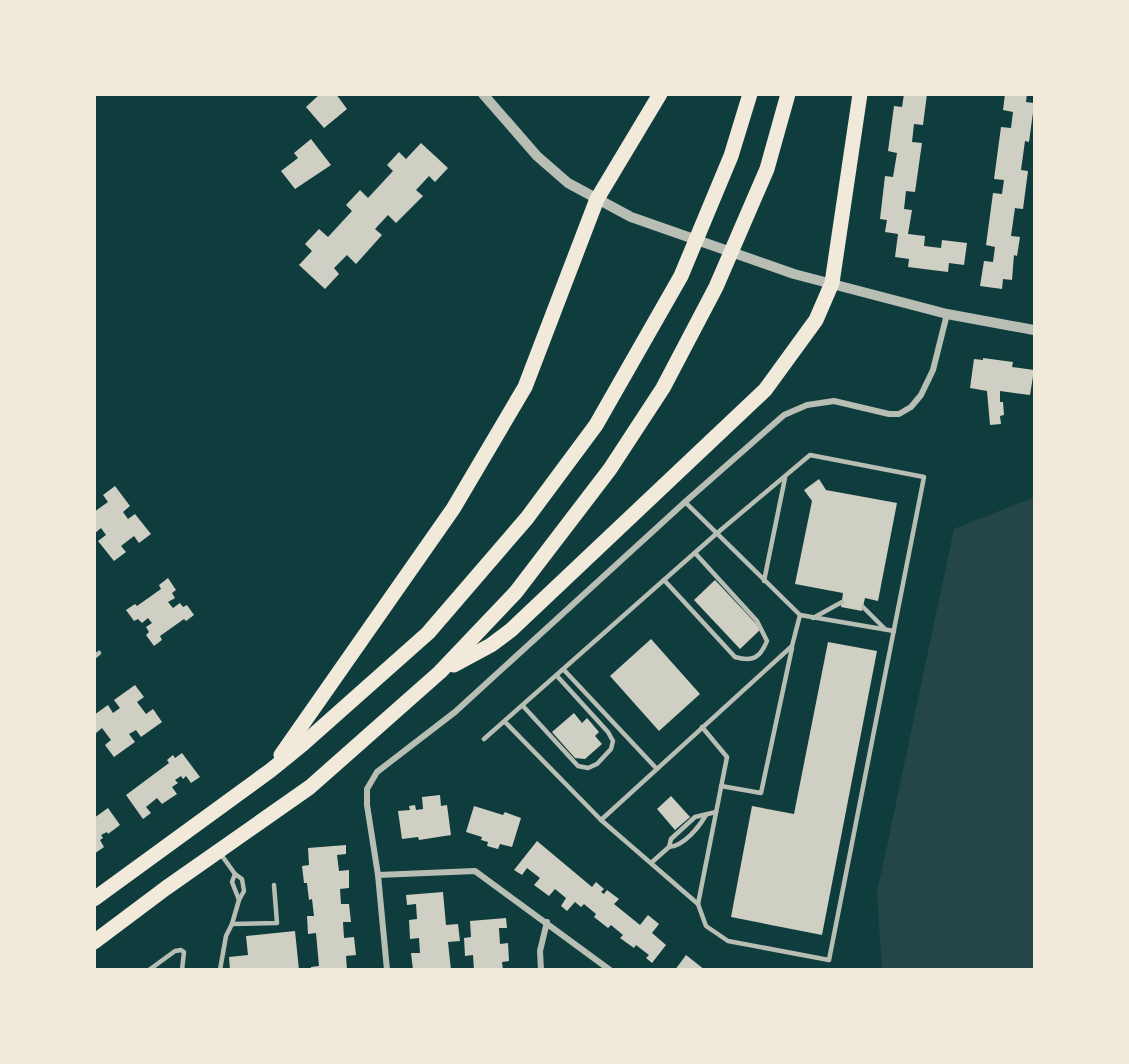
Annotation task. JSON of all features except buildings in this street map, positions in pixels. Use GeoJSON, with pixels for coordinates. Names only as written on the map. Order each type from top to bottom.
{"type":"FeatureCollection","features":[{"type":"Feature","properties":{"kind":"main road"},"geometry":{"type":"LineString","coordinates":[[271,770],[453,509],[525,387],[597,199],[660,94]]}},
{"type":"Feature","properties":{"kind":"main road"},"geometry":{"type":"LineString","coordinates":[[94,899],[271,770],[303,744],[428,633],[527,518],[596,425],[681,276],[730,156],[750,94]]}},
{"type":"Feature","properties":{"kind":"main road"},"geometry":{"type":"LineString","coordinates":[[94,942],[218,850],[310,787],[440,672],[516,592],[610,469],[663,388],[716,287],[767,169],[788,94]]}},
{"type":"Feature","properties":{"kind":"main road"},"geometry":{"type":"LineString","coordinates":[[440,672],[491,645],[511,630],[765,390],[816,320],[832,283],[860,94]]}},
{"type":"Feature","properties":{"kind":"street"},"geometry":{"type":"LineString","coordinates":[[483,94],[537,156],[568,183],[632,217],[794,274],[947,314],[1035,330]]}},
{"type":"Feature","properties":{"kind":"street"},"geometry":{"type":"LineString","coordinates":[[387,969],[378,875],[367,806],[367,789],[377,772],[455,712],[784,415],[807,405],[834,401],[889,414],[899,414],[911,407],[921,395],[933,370],[947,314]]}},
{"type":"Feature","properties":{"kind":"street"},"geometry":{"type":"LineString","coordinates":[[378,875],[475,871],[610,969]]}},
{"type":"Feature","properties":{"kind":"street"},"geometry":{"type":"LineString","coordinates":[[541,969],[540,951],[547,922]]}},
{"type":"Feature","properties":{"kind":"lane"},"geometry":{"type":"LineString","coordinates":[[484,739],[716,534],[810,455],[924,477],[829,960],[728,941],[706,926],[698,904],[601,820],[505,722]]}},
{"type":"Feature","properties":{"kind":"lane"},"geometry":{"type":"LineString","coordinates":[[764,581],[785,476]]}},
{"type":"Feature","properties":{"kind":"lane"},"geometry":{"type":"LineString","coordinates":[[685,502],[800,615],[894,631]]}},
{"type":"Feature","properties":{"kind":"lane"},"geometry":{"type":"LineString","coordinates":[[664,580],[735,657],[746,660],[757,657],[763,652],[768,641],[757,621],[695,553]]}},
{"type":"Feature","properties":{"kind":"lane"},"geometry":{"type":"LineString","coordinates":[[813,618],[842,602]]}},
{"type":"Feature","properties":{"kind":"lane"},"geometry":{"type":"LineString","coordinates":[[863,607],[885,629]]}},
{"type":"Feature","properties":{"kind":"lane"},"geometry":{"type":"LineString","coordinates":[[721,786],[761,793],[800,615]]}},
{"type":"Feature","properties":{"kind":"lane"},"geometry":{"type":"LineString","coordinates":[[601,820],[792,646]]}},
{"type":"Feature","properties":{"kind":"lane"},"geometry":{"type":"LineString","coordinates":[[564,670],[656,768]]}},
{"type":"Feature","properties":{"kind":"lane"},"geometry":{"type":"LineString","coordinates":[[523,706],[578,766],[588,768],[597,764],[611,749],[612,741],[608,732],[556,676]]}},
{"type":"Feature","properties":{"kind":"lane"},"geometry":{"type":"LineString","coordinates":[[698,904],[727,757],[702,727]]}},
{"type":"Feature","properties":{"kind":"lane"},"geometry":{"type":"LineString","coordinates":[[651,863],[669,847],[671,839],[695,817],[716,812]]}},
{"type":"Feature","properties":{"kind":"lane"},"geometry":{"type":"LineString","coordinates":[[669,847],[677,846],[701,824],[706,815]]}},
{"type":"Feature","properties":{"kind":"lane"},"geometry":{"type":"LineString","coordinates":[[218,850],[235,874],[242,879],[244,891],[226,936],[220,969]]}},
{"type":"Feature","properties":{"kind":"lane"},"geometry":{"type":"LineString","coordinates":[[235,874],[232,882],[239,900]]}},
{"type":"Feature","properties":{"kind":"lane"},"geometry":{"type":"LineString","coordinates":[[232,924],[277,923],[274,885]]}},
{"type":"Feature","properties":{"kind":"lane"},"geometry":{"type":"LineString","coordinates":[[150,969],[175,951],[181,950],[184,952],[182,969]]}},
{"type":"Feature","properties":{"kind":"shaded area"},"geometry":{"type":"Polygon","coordinates":[[[1034,497],[1034,969],[882,969],[877,893],[954,529],[1034,497]]]}}]}
